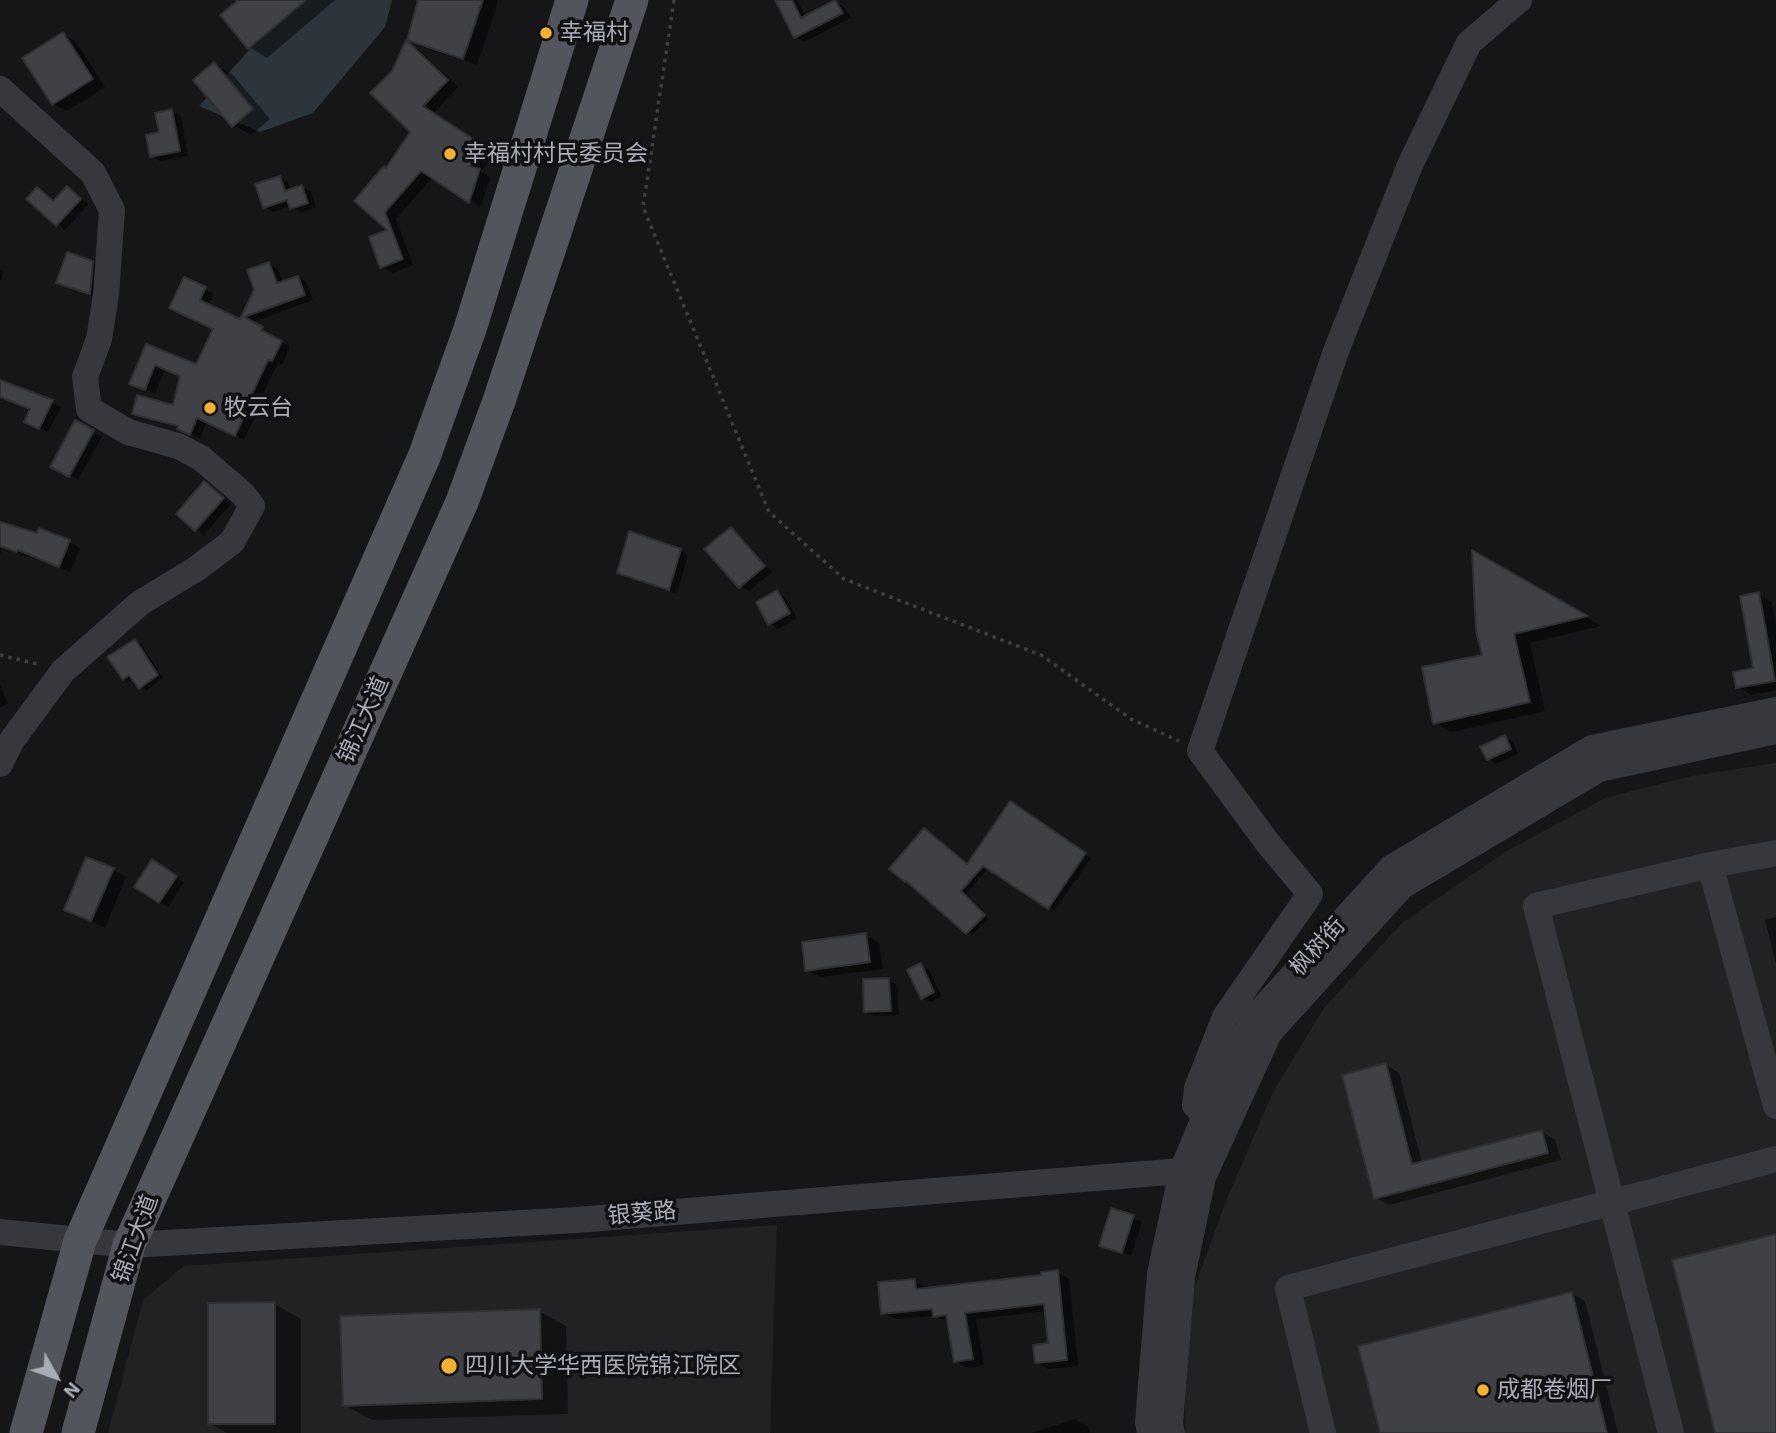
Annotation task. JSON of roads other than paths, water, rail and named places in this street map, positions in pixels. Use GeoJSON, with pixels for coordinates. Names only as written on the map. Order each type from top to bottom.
{"type":"FeatureCollection","features":[{"type":"Feature","properties":{"kind":"main road","name":"锦江大道"},"geometry":{"type":"LineString","coordinates":[[26,1433],[80,1241],[424,457],[470,329],[572,0]]}},
{"type":"Feature","properties":{"kind":"main road","name":"锦江大道"},"geometry":{"type":"LineString","coordinates":[[78,1433],[129,1245],[462,502],[499,401],[632,0]]}},
{"type":"Feature","properties":{"kind":"street"},"geometry":{"type":"LineString","coordinates":[[1215,1121],[1195,1105],[1196,1088],[1225,1017],[1310,894],[1267,842],[1200,751],[1336,351],[1410,165],[1469,43],[1519,0]]}},
{"type":"Feature","properties":{"kind":"street"},"geometry":{"type":"LineString","coordinates":[[0,89],[93,173],[112,210],[106,295],[99,338],[85,377],[89,409],[128,432],[178,446],[201,458],[243,494],[252,506],[232,542],[196,569],[140,603],[63,671],[12,740],[0,764]]}},
{"type":"Feature","properties":{"kind":"street","name":"枫树街"},"geometry":{"type":"LineString","coordinates":[[1150,1433],[1160,1274],[1193,1174],[1254,1018],[1391,867],[1591,748],[1776,710]]}},
{"type":"Feature","properties":{"kind":"street","name":"枫树街"},"geometry":{"type":"LineString","coordinates":[[1215,1121],[1269,1033],[1402,886],[1599,769],[1776,731]]}},
{"type":"Feature","properties":{"kind":"street"},"geometry":{"type":"LineString","coordinates":[[1671,1433],[1536,906],[1710,865],[1776,853]]}},
{"type":"Feature","properties":{"kind":"street"},"geometry":{"type":"LineString","coordinates":[[1710,865],[1776,1106]]}},
{"type":"Feature","properties":{"kind":"street"},"geometry":{"type":"LineString","coordinates":[[1323,1433],[1288,1288],[1776,1159]]}},
{"type":"Feature","properties":{"kind":"street","name":"银葵路"},"geometry":{"type":"LineString","coordinates":[[0,1232],[129,1245],[576,1220],[1193,1174]]}},
{"type":"Feature","properties":{"kind":"street","name":"枫树街"},"geometry":{"type":"LineString","coordinates":[[1172,1433],[1170,1423],[1193,1174]]}},
{"type":"Feature","properties":{"kind":"place","name":"幸福村"},"geometry":{"type":"Point","coordinates":[546,33]}},
{"type":"Feature","properties":{"kind":"place","name":"幸福村村民委员会"},"geometry":{"type":"Point","coordinates":[450,154]}},
{"type":"Feature","properties":{"kind":"place","name":"牧云台"},"geometry":{"type":"Point","coordinates":[210,408]}},
{"type":"Feature","properties":{"kind":"place","name":"四川大学华西医院锦江院区"},"geometry":{"type":"Point","coordinates":[449,1366]}},
{"type":"Feature","properties":{"kind":"place","name":"成都卷烟厂"},"geometry":{"type":"Point","coordinates":[1483,1390]}}]}
